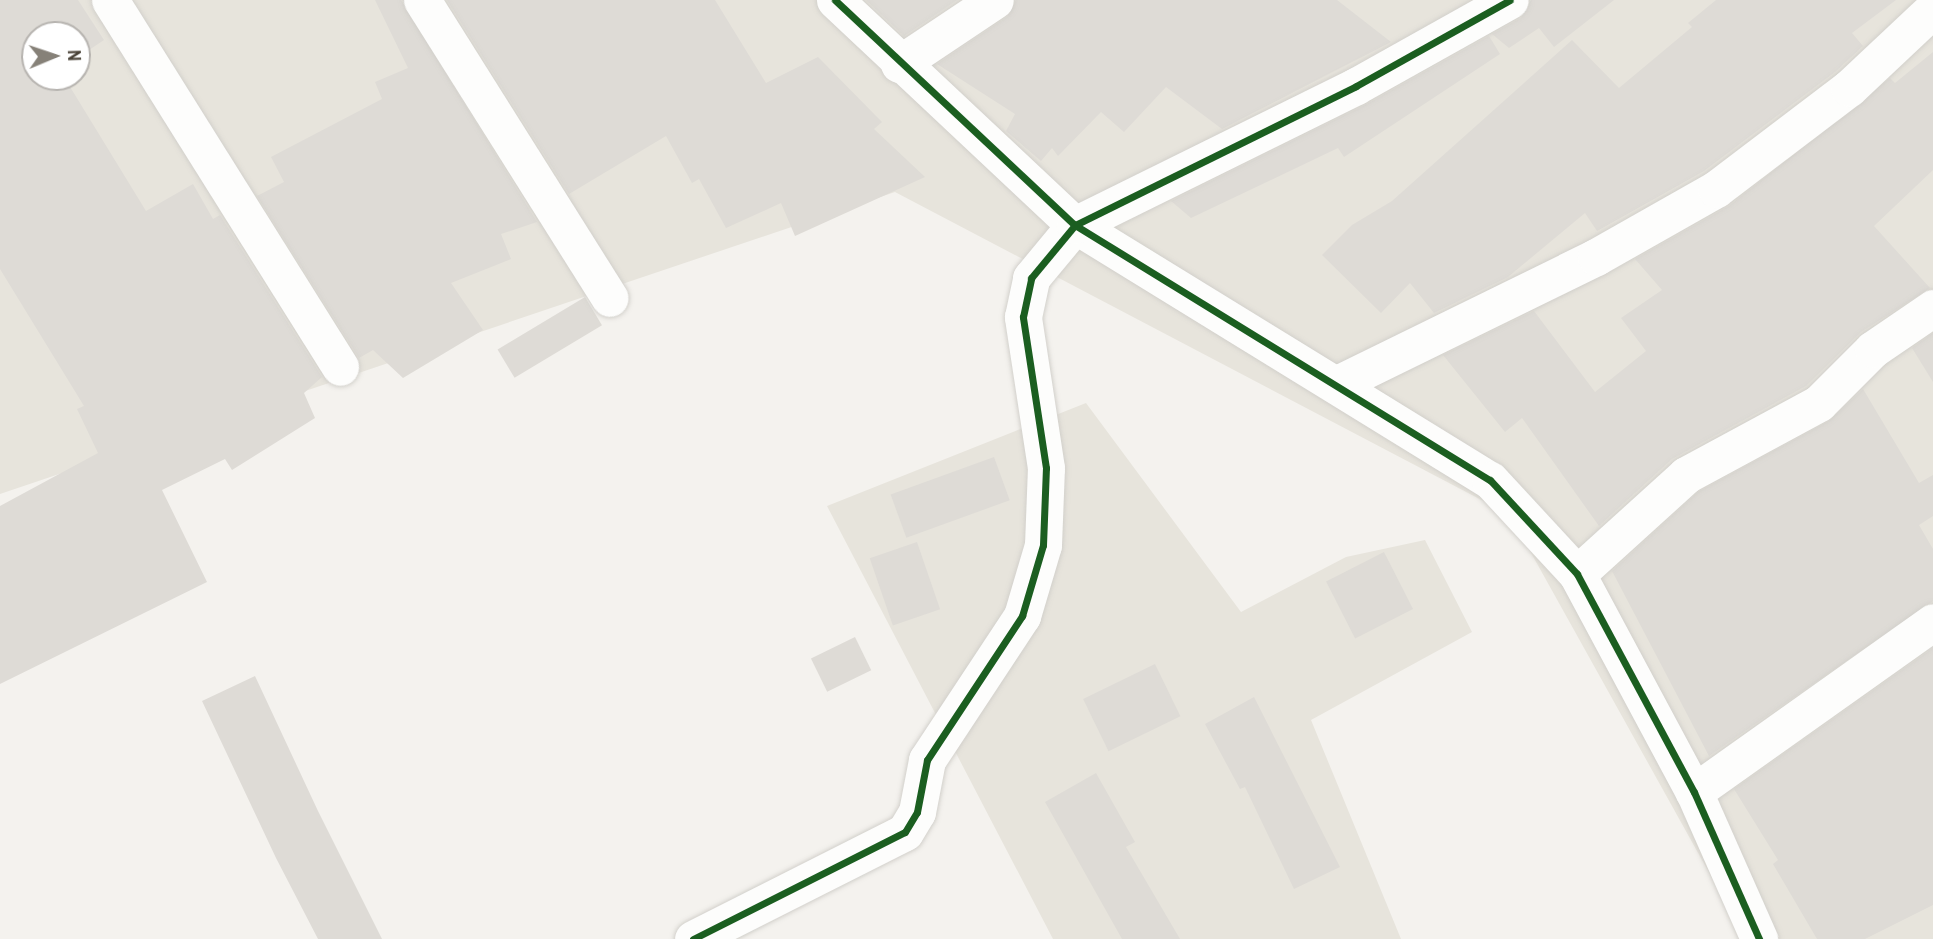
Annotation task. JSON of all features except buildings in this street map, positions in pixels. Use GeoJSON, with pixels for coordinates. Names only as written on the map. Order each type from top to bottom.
{"type":"FeatureCollection","features":[{"type":"Feature","properties":{"kind":"street"},"geometry":{"type":"LineString","coordinates":[[110,0],[340,367]]}},
{"type":"Feature","properties":{"kind":"street"},"geometry":{"type":"LineString","coordinates":[[422,0],[610,298]]}},
{"type":"Feature","properties":{"kind":"street"},"geometry":{"type":"LineString","coordinates":[[835,0],[899,64],[1075,225],[1339,383],[1490,480],[1577,574],[1694,792],[1759,939]]}},
{"type":"Feature","properties":{"kind":"street"},"geometry":{"type":"LineString","coordinates":[[899,64],[995,0]]}},
{"type":"Feature","properties":{"kind":"street"},"geometry":{"type":"LineString","coordinates":[[692,939],[905,832],[916,812],[927,760],[1022,616],[1043,545],[1046,468],[1023,317],[1031,278],[1075,225],[1356,86],[1510,0]]}},
{"type":"Feature","properties":{"kind":"street"},"geometry":{"type":"LineString","coordinates":[[1339,383],[1596,257],[1716,189],[1849,88],[1933,9]]}},
{"type":"Feature","properties":{"kind":"street"},"geometry":{"type":"LineString","coordinates":[[1577,574],[1686,475],[1819,403],[1873,349],[1933,307]]}},
{"type":"Feature","properties":{"kind":"street"},"geometry":{"type":"LineString","coordinates":[[1694,792],[1933,622]]}},
{"type":"Feature","properties":{"kind":"shaded area"},"geometry":{"type":"Polygon","coordinates":[[[0,0],[1933,0],[1933,939],[1746,939],[1510,515],[895,192],[0,494],[0,0]]]}},
{"type":"Feature","properties":{"kind":"shaded area"},"geometry":{"type":"Polygon","coordinates":[[[1086,403],[1241,612],[1346,557],[1425,540],[1472,632],[1311,720],[1401,939],[1053,939],[827,506],[1086,403]]]}},
{"type":"Feature","properties":{"kind":"cycle path"},"geometry":{"type":"LineString","coordinates":[[835,0],[1075,225],[1490,480],[1577,574],[1694,792],[1759,939]]}},
{"type":"Feature","properties":{"kind":"cycle path"},"geometry":{"type":"LineString","coordinates":[[693,939],[905,832],[917,812],[927,760],[1022,616],[1043,545],[1046,468],[1023,317],[1031,278],[1075,225],[1356,86],[1510,0]]}}]}
